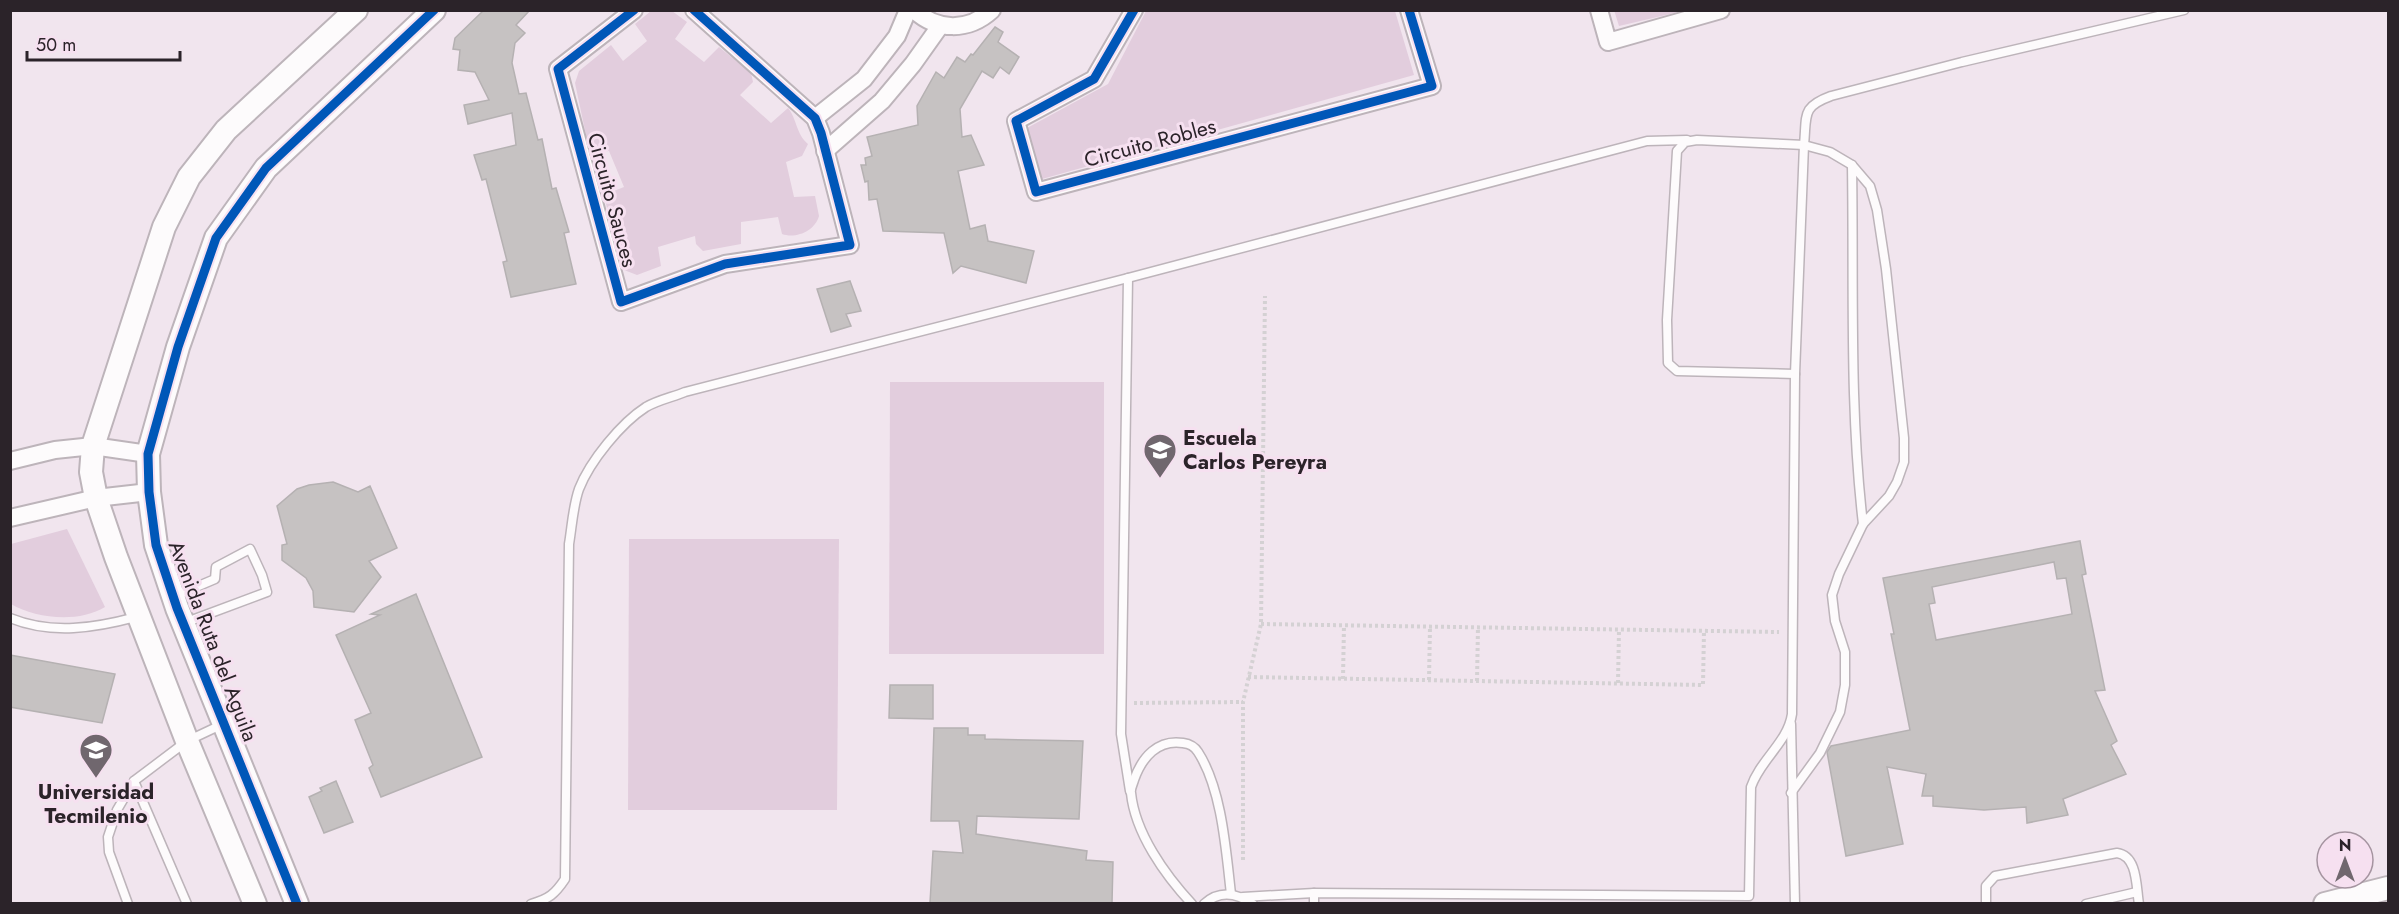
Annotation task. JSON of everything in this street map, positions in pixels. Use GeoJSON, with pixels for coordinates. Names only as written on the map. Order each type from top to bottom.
{"type":"FeatureCollection","features":[{"type":"Feature","properties":{"kind":"street"},"geometry":{"type":"LineString","coordinates":[[255,903],[188,741],[96,498],[91,472],[93,446],[164,227],[189,177],[226,130],[356,10]]}},
{"type":"Feature","properties":{"kind":"street","name":"Avenida Ruta del Aguila"},"geometry":{"type":"LineString","coordinates":[[297,903],[173,597],[156,545],[149,492],[148,454],[178,347],[216,238],[266,168],[434,10]]}},
{"type":"Feature","properties":{"kind":"street","name":"Circuito Sauces"},"geometry":{"type":"LineString","coordinates":[[634,10],[558,69],[621,302],[725,264],[850,245],[815,118]]}},
{"type":"Feature","properties":{"kind":"street"},"geometry":{"type":"LineString","coordinates":[[694,10],[815,118],[864,79],[897,36],[908,10]]}},
{"type":"Feature","properties":{"kind":"street"},"geometry":{"type":"LineString","coordinates":[[914,10],[924,19],[940,26],[958,27],[975,22],[992,10]]}},
{"type":"Feature","properties":{"kind":"street","name":"Circuito Robles"},"geometry":{"type":"LineString","coordinates":[[1134,10],[1094,79],[1016,121],[1036,192],[1432,86],[1409,10]]}},
{"type":"Feature","properties":{"kind":"street"},"geometry":{"type":"LineString","coordinates":[[1599,10],[1608,42],[1721,10]]}},
{"type":"Feature","properties":{"kind":"street"},"geometry":{"type":"LineString","coordinates":[[825,151],[882,101],[913,64],[940,26]]}},
{"type":"Feature","properties":{"kind":"street"},"geometry":{"type":"LineString","coordinates":[[864,79],[882,101]]}},
{"type":"Feature","properties":{"kind":"street"},"geometry":{"type":"LineString","coordinates":[[10,462],[55,450],[93,446],[148,454]]}},
{"type":"Feature","properties":{"kind":"street"},"geometry":{"type":"LineString","coordinates":[[10,518],[96,498],[149,492]]}},
{"type":"Feature","properties":{"kind":"street"},"geometry":{"type":"LineString","coordinates":[[2325,903],[2388,888]]}},
{"type":"Feature","properties":{"kind":"lane"},"geometry":{"type":"LineString","coordinates":[[1795,903],[1791,724],[1795,374],[1804,145],[1808,109],[1814,102],[1831,96],[1962,62],[2184,10]]}},
{"type":"Feature","properties":{"kind":"lane"},"geometry":{"type":"LineString","coordinates":[[1690,140],[1677,151],[1667,320],[1668,363],[1677,371],[1795,374]]}},
{"type":"Feature","properties":{"kind":"lane"},"geometry":{"type":"LineString","coordinates":[[531,903],[547,900],[557,892],[565,879],[569,544],[579,488],[599,455],[627,422],[648,406],[685,392],[1647,141],[1690,140],[1804,145],[1830,152],[1852,165],[1870,186],[1877,210],[1887,269],[1904,438],[1904,462],[1889,496],[1863,524],[1839,574],[1832,595],[1835,621],[1845,652],[1845,685],[1840,712],[1820,753],[1791,793]]}},
{"type":"Feature","properties":{"kind":"lane"},"geometry":{"type":"LineString","coordinates":[[1852,165],[1854,393],[1857,471],[1863,524]]}},
{"type":"Feature","properties":{"kind":"lane"},"geometry":{"type":"LineString","coordinates":[[1128,278],[1121,734],[1130,791],[1138,821],[1155,857],[1173,883],[1192,903]]}},
{"type":"Feature","properties":{"kind":"lane"},"geometry":{"type":"LineString","coordinates":[[173,597],[215,579],[216,567],[250,549],[262,575],[267,592],[183,623]]}},
{"type":"Feature","properties":{"kind":"lane"},"geometry":{"type":"LineString","coordinates":[[10,618],[62,630],[104,625],[140,616]]}},
{"type":"Feature","properties":{"kind":"lane"},"geometry":{"type":"LineString","coordinates":[[128,903],[109,852],[108,837],[111,823],[134,782],[188,741],[224,724]]}},
{"type":"Feature","properties":{"kind":"lane"},"geometry":{"type":"LineString","coordinates":[[1204,903],[1218,895],[1231,894],[1244,897],[1314,893],[1749,900],[1751,787],[1755,775],[1791,724]]}},
{"type":"Feature","properties":{"kind":"lane"},"geometry":{"type":"LineString","coordinates":[[1130,791],[1140,767],[1152,750],[1165,743],[1191,744],[1198,752],[1212,786],[1224,829],[1231,894]]}},
{"type":"Feature","properties":{"kind":"lane"},"geometry":{"type":"LineString","coordinates":[[134,782],[187,903]]}},
{"type":"Feature","properties":{"kind":"lane"},"geometry":{"type":"LineString","coordinates":[[1986,903],[1986,886],[1995,876],[2117,853],[2127,856],[2132,862],[2139,903]]}},
{"type":"Feature","properties":{"kind":"lane"},"geometry":{"type":"LineString","coordinates":[[2086,903],[2137,892]]}},
{"type":"Feature","properties":{"kind":"lane"},"geometry":{"type":"LineString","coordinates":[[1314,893],[1314,903]]}},
{"type":"Feature","properties":{"kind":"lane"},"geometry":{"type":"LineString","coordinates":[[1244,897],[1253,903]]}},
{"type":"Feature","properties":{"kind":"path"},"geometry":{"type":"LineString","coordinates":[[1243,863],[1243,702],[1261,624],[1265,296]]}},
{"type":"Feature","properties":{"kind":"path"},"geometry":{"type":"LineString","coordinates":[[1261,624],[1793,633]]}},
{"type":"Feature","properties":{"kind":"path"},"geometry":{"type":"LineString","coordinates":[[1343,679],[1344,625]]}},
{"type":"Feature","properties":{"kind":"path"},"geometry":{"type":"LineString","coordinates":[[1429,680],[1430,627]]}},
{"type":"Feature","properties":{"kind":"path"},"geometry":{"type":"LineString","coordinates":[[1477,681],[1478,627]]}},
{"type":"Feature","properties":{"kind":"path"},"geometry":{"type":"LineString","coordinates":[[1618,683],[1619,630]]}},
{"type":"Feature","properties":{"kind":"path"},"geometry":{"type":"LineString","coordinates":[[1248,677],[1703,685],[1704,631]]}},
{"type":"Feature","properties":{"kind":"path"},"geometry":{"type":"LineString","coordinates":[[1121,704],[1243,702]]}},
{"type":"Feature","properties":{"kind":"shaded area"},"geometry":{"type":"Polygon","coordinates":[[[1614,10],[1683,10],[1683,11],[1619,26],[1614,10]]]}},
{"type":"Feature","properties":{"kind":"shaded area"},"geometry":{"type":"Polygon","coordinates":[[[651,11],[672,11],[687,22],[675,39],[704,62],[719,47],[751,73],[753,82],[740,95],[771,123],[788,108],[801,136],[808,144],[802,156],[786,162],[794,197],[815,196],[819,216],[809,230],[793,235],[782,234],[778,217],[741,222],[741,244],[703,251],[696,244],[695,236],[658,247],[661,266],[637,275],[624,270],[619,261],[604,195],[624,187],[609,151],[590,154],[575,83],[579,71],[611,45],[623,61],[647,41],[635,24],[651,11]]]}},
{"type":"Feature","properties":{"kind":"shaded area"},"geometry":{"type":"Polygon","coordinates":[[[1146,11],[1395,11],[1414,75],[1042,179],[1027,128],[1108,84],[1146,11]]]}},
{"type":"Feature","properties":{"kind":"shaded area"},"geometry":{"type":"Polygon","coordinates":[[[890,382],[1104,382],[1104,654],[889,654],[890,382]]]}},
{"type":"Feature","properties":{"kind":"shaded area"},"geometry":{"type":"Polygon","coordinates":[[[67,529],[105,607],[83,615],[58,617],[33,613],[11,604],[11,544],[67,529]]]}},
{"type":"Feature","properties":{"kind":"shaded area"},"geometry":{"type":"Polygon","coordinates":[[[629,539],[839,539],[837,810],[628,810],[629,539]]]}},
{"type":"Feature","properties":{"kind":"building"},"geometry":{"type":"Polygon","coordinates":[[[484,10],[530,10],[516,25],[525,33],[515,43],[512,63],[519,94],[526,93],[538,140],[542,139],[552,189],[556,188],[569,232],[564,233],[576,284],[511,297],[503,262],[507,261],[486,179],[482,180],[474,155],[516,145],[512,113],[468,124],[464,105],[489,100],[475,72],[458,70],[460,50],[453,49],[455,38],[484,10]]]}},
{"type":"Feature","properties":{"kind":"building"},"geometry":{"type":"Polygon","coordinates":[[[995,27],[1003,32],[998,42],[1019,57],[1009,74],[1000,67],[993,78],[982,71],[960,109],[962,137],[971,135],[984,165],[958,171],[970,229],[985,225],[988,241],[1034,251],[1026,283],[961,266],[953,273],[944,233],[883,231],[877,199],[869,200],[868,181],[865,182],[861,165],[866,165],[865,158],[872,156],[867,137],[918,125],[917,106],[936,72],[944,78],[957,57],[965,62],[995,27]]]}},
{"type":"Feature","properties":{"kind":"building"},"geometry":{"type":"Polygon","coordinates":[[[850,281],[861,311],[846,314],[851,326],[831,332],[817,289],[850,281]]]}},
{"type":"Feature","properties":{"kind":"building"},"geometry":{"type":"Polygon","coordinates":[[[333,482],[358,492],[370,486],[397,548],[369,561],[381,577],[354,612],[314,607],[313,591],[306,578],[282,560],[282,545],[287,544],[277,506],[297,489],[333,482]]]}},
{"type":"Feature","properties":{"kind":"building"},"geometry":{"type":"Polygon","coordinates":[[[2080,541],[2086,574],[2082,575],[2105,690],[2095,691],[2117,741],[2111,745],[2126,774],[2063,799],[2068,815],[2027,823],[2026,807],[1984,810],[1933,806],[1933,796],[1922,796],[1926,774],[1887,767],[1903,844],[1846,856],[1827,752],[1831,746],[1910,730],[1891,634],[1894,634],[1883,578],[2080,541]],[[2054,562],[1932,587],[1935,603],[1929,604],[1936,640],[2072,614],[2066,578],[2057,579],[2054,562]]]}},
{"type":"Feature","properties":{"kind":"building"},"geometry":{"type":"Polygon","coordinates":[[[416,594],[482,757],[381,797],[369,768],[373,765],[355,720],[371,713],[336,635],[380,615],[371,614],[416,594]]]}},
{"type":"Feature","properties":{"kind":"building"},"geometry":{"type":"Polygon","coordinates":[[[10,655],[115,674],[102,723],[10,707],[10,655]]]}},
{"type":"Feature","properties":{"kind":"building"},"geometry":{"type":"Polygon","coordinates":[[[890,685],[933,685],[933,719],[889,718],[890,685]]]}},
{"type":"Feature","properties":{"kind":"building"},"geometry":{"type":"Polygon","coordinates":[[[934,728],[968,728],[968,735],[985,735],[985,739],[1083,741],[1079,819],[977,816],[976,834],[1087,851],[1086,860],[1113,862],[1112,903],[930,903],[933,851],[963,853],[959,821],[931,821],[934,728]]]}},
{"type":"Feature","properties":{"kind":"building"},"geometry":{"type":"Polygon","coordinates":[[[336,781],[353,822],[324,833],[309,797],[322,791],[320,788],[336,781]]]}},
{"type":"Feature","properties":{"kind":"cycle path"},"geometry":{"type":"LineString","coordinates":[[297,904],[177,608],[156,545],[149,492],[148,454],[178,347],[216,238],[266,168],[434,10]]}},
{"type":"Feature","properties":{"kind":"cycle path"},"geometry":{"type":"LineString","coordinates":[[634,10],[558,69],[621,302],[725,264],[850,245],[815,118],[694,10]]}},
{"type":"Feature","properties":{"kind":"cycle path"},"geometry":{"type":"LineString","coordinates":[[1134,10],[1094,79],[1016,121],[1036,192],[1432,86],[1409,10]]}},
{"type":"Feature","properties":{"kind":"place","name":"Escuela Carlos Pereyra"},"geometry":{"type":"Point","coordinates":[1160,479]}},
{"type":"Feature","properties":{"kind":"place","name":"Universidad Tecmilenio"},"geometry":{"type":"Point","coordinates":[96,779]}}]}
